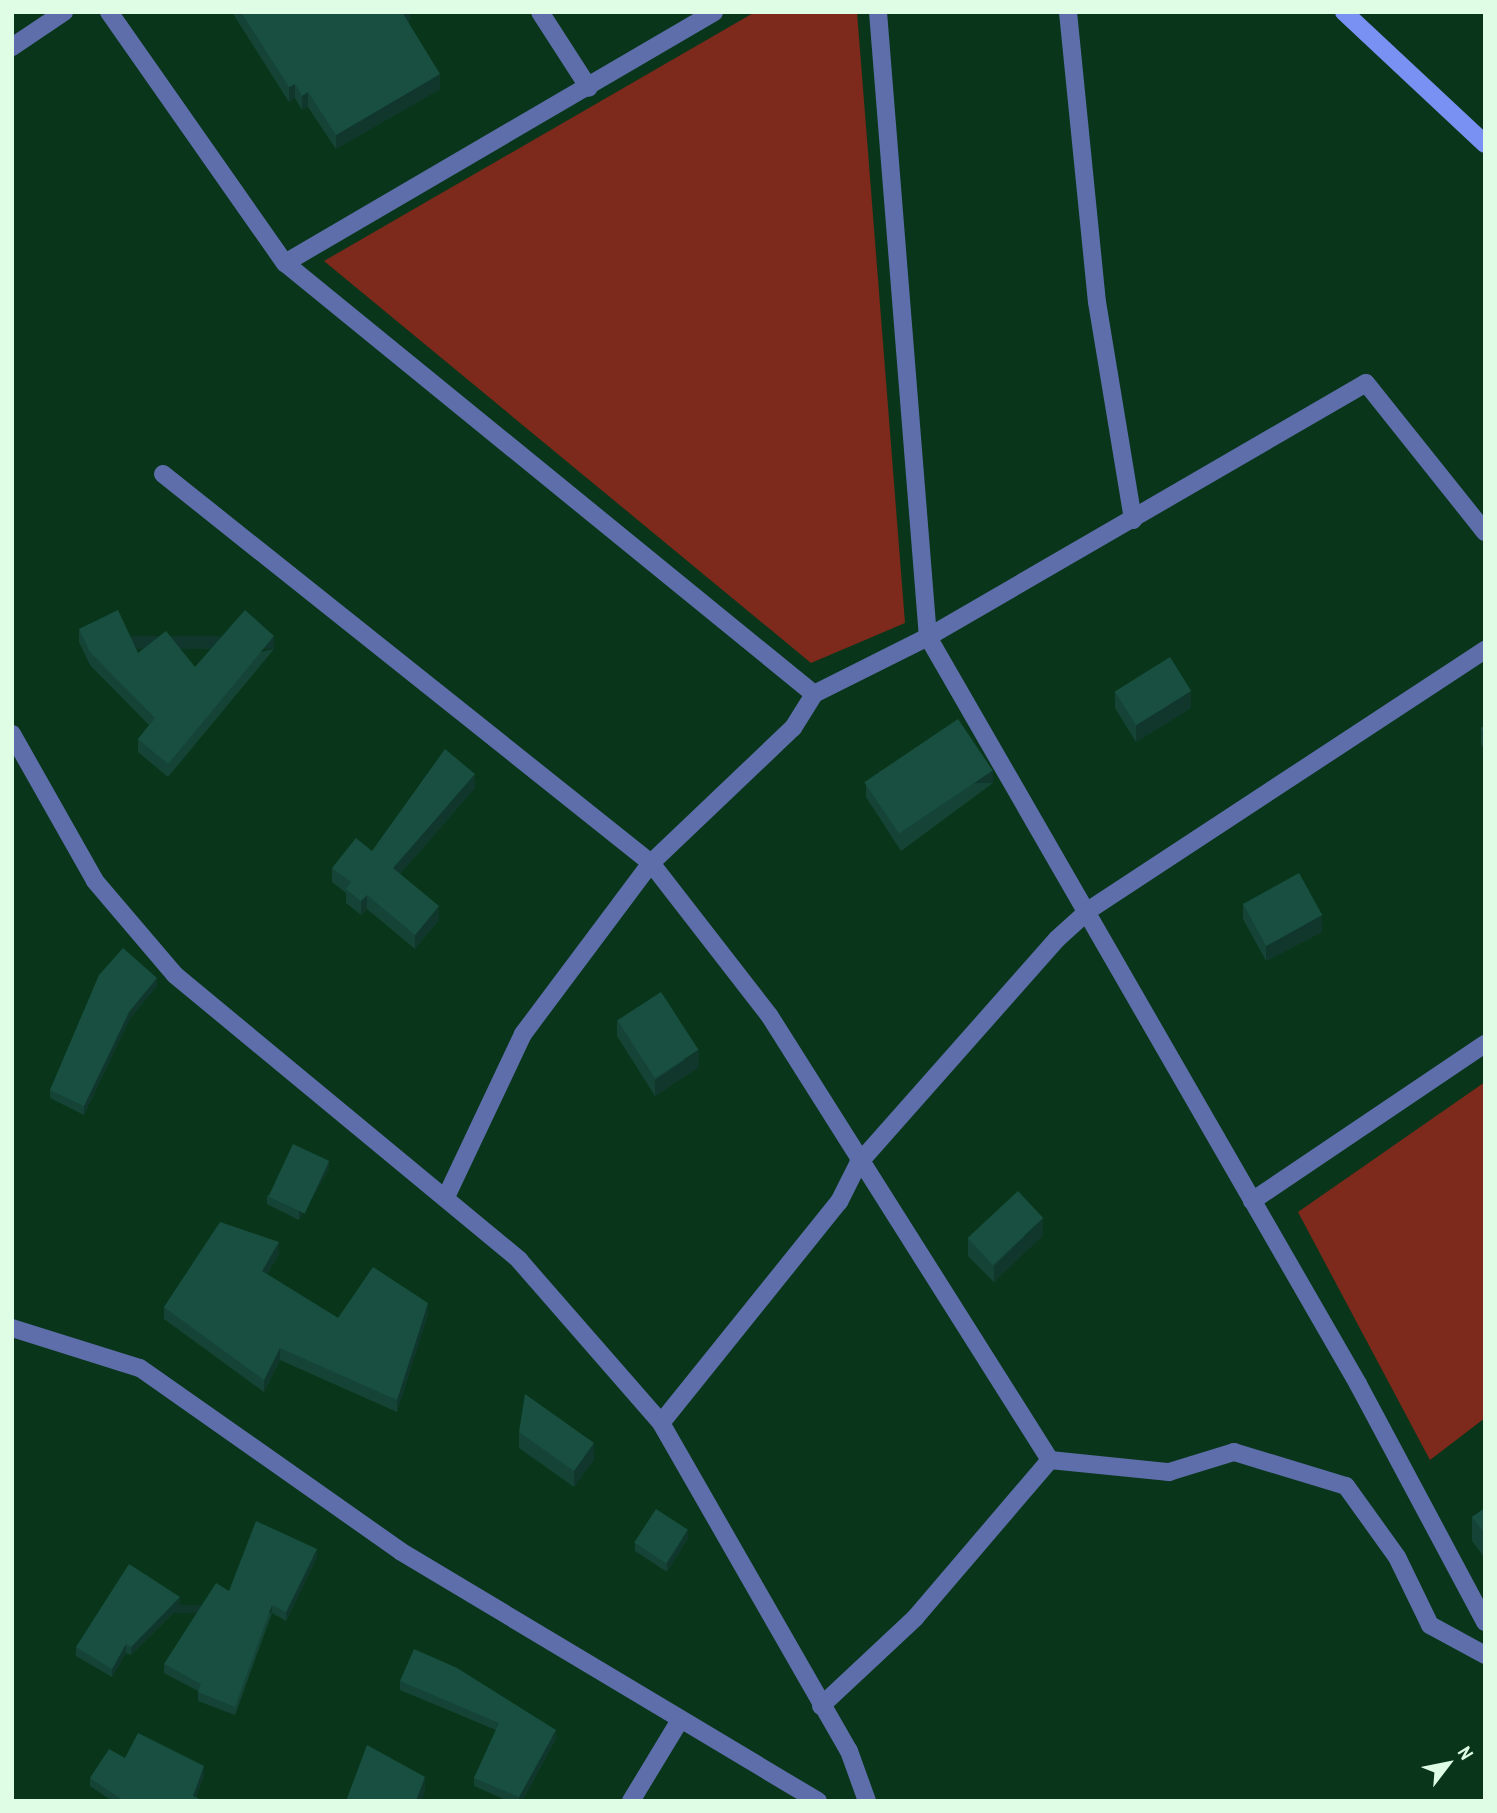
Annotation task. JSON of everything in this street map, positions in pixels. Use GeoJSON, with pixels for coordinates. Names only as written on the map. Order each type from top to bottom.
{"type":"FeatureCollection","features":[{"type":"Feature","properties":{"kind":"main road"},"geometry":{"type":"LineString","coordinates":[[1344,12],[1485,144]]}},
{"type":"Feature","properties":{"kind":"street"},"geometry":{"type":"LineString","coordinates":[[12,47],[64,12]]}},
{"type":"Feature","properties":{"kind":"street"},"geometry":{"type":"LineString","coordinates":[[109,12],[285,264],[814,694]]}},
{"type":"Feature","properties":{"kind":"street"},"geometry":{"type":"LineString","coordinates":[[540,12],[589,88]]}},
{"type":"Feature","properties":{"kind":"street"},"geometry":{"type":"LineString","coordinates":[[285,264],[589,88],[714,12]]}},
{"type":"Feature","properties":{"kind":"street"},"geometry":{"type":"LineString","coordinates":[[878,12],[928,637],[1089,910],[1485,1622]]}},
{"type":"Feature","properties":{"kind":"street"},"geometry":{"type":"LineString","coordinates":[[1068,12],[1097,302],[1133,520]]}},
{"type":"Feature","properties":{"kind":"street"},"geometry":{"type":"LineString","coordinates":[[446,1197],[523,1034],[651,863],[793,728],[814,694],[928,637],[1366,383],[1485,531]]}},
{"type":"Feature","properties":{"kind":"street"},"geometry":{"type":"LineString","coordinates":[[163,474],[651,863],[769,1015],[858,1164],[1050,1460]]}},
{"type":"Feature","properties":{"kind":"street"},"geometry":{"type":"LineString","coordinates":[[661,1423],[839,1202],[858,1164],[1089,910],[1485,650]]}},
{"type":"Feature","properties":{"kind":"street"},"geometry":{"type":"LineString","coordinates":[[12,734],[95,881],[175,975],[519,1260],[661,1423],[849,1751],[867,1801]]}},
{"type":"Feature","properties":{"kind":"street"},"geometry":{"type":"LineString","coordinates":[[1252,1201],[1485,1044]]}},
{"type":"Feature","properties":{"kind":"street"},"geometry":{"type":"LineString","coordinates":[[12,1328],[140,1368],[400,1551],[680,1720],[798,1783],[818,1801]]}},
{"type":"Feature","properties":{"kind":"street"},"geometry":{"type":"LineString","coordinates":[[1050,1460],[1169,1472],[1234,1452],[1346,1486],[1397,1557],[1430,1625],[1485,1656]]}},
{"type":"Feature","properties":{"kind":"street"},"geometry":{"type":"LineString","coordinates":[[821,1706],[915,1618],[1050,1460]]}},
{"type":"Feature","properties":{"kind":"street"},"geometry":{"type":"LineString","coordinates":[[631,1801],[680,1720]]}},
{"type":"Feature","properties":{"kind":"shaded area"},"geometry":{"type":"Polygon","coordinates":[[[755,12],[857,12],[905,623],[811,663],[324,261],[755,12]]]}},
{"type":"Feature","properties":{"kind":"shaded area"},"geometry":{"type":"Polygon","coordinates":[[[1485,1082],[1485,1418],[1430,1460],[1298,1212],[1485,1082]]]}},
{"type":"Feature","properties":{"kind":"building"},"geometry":{"type":"Polygon","coordinates":[[[241,12],[402,12],[440,74],[336,135],[308,92],[302,96],[295,84],[289,87],[241,12]]]}},
{"type":"Feature","properties":{"kind":"building"},"geometry":{"type":"Polygon","coordinates":[[[118,610],[138,653],[166,631],[195,667],[245,610],[274,636],[168,764],[138,739],[155,718],[90,652],[79,629],[118,610]]]}},
{"type":"Feature","properties":{"kind":"building"},"geometry":{"type":"Polygon","coordinates":[[[1170,657],[1191,691],[1136,725],[1115,691],[1170,657]]]}},
{"type":"Feature","properties":{"kind":"building"},"geometry":{"type":"Polygon","coordinates":[[[958,719],[993,770],[899,834],[864,782],[958,719]]]}},
{"type":"Feature","properties":{"kind":"building"},"geometry":{"type":"Polygon","coordinates":[[[445,749],[475,774],[393,868],[439,906],[415,935],[367,895],[361,901],[346,889],[351,882],[332,868],[356,838],[372,851],[445,749]]]}},
{"type":"Feature","properties":{"kind":"building"},"geometry":{"type":"Polygon","coordinates":[[[1299,873],[1322,915],[1266,946],[1243,904],[1299,873]]]}},
{"type":"Feature","properties":{"kind":"building"},"geometry":{"type":"Polygon","coordinates":[[[123,948],[157,978],[129,1012],[84,1106],[50,1090],[99,975],[123,948]]]}},
{"type":"Feature","properties":{"kind":"building"},"geometry":{"type":"Polygon","coordinates":[[[661,992],[699,1050],[655,1078],[617,1020],[661,992]]]}},
{"type":"Feature","properties":{"kind":"building"},"geometry":{"type":"Polygon","coordinates":[[[293,1144],[329,1161],[305,1213],[268,1197],[293,1144]]]}},
{"type":"Feature","properties":{"kind":"building"},"geometry":{"type":"Polygon","coordinates":[[[1018,1191],[1043,1218],[993,1265],[968,1238],[1018,1191]]]}},
{"type":"Feature","properties":{"kind":"building"},"geometry":{"type":"Polygon","coordinates":[[[220,1222],[279,1242],[262,1271],[338,1318],[373,1267],[428,1303],[397,1400],[280,1348],[264,1380],[164,1307],[220,1222]]]}},
{"type":"Feature","properties":{"kind":"building"},"geometry":{"type":"Polygon","coordinates":[[[525,1394],[594,1443],[574,1471],[519,1432],[525,1394]]]}},
{"type":"Feature","properties":{"kind":"building"},"geometry":{"type":"Polygon","coordinates":[[[1485,1508],[1485,1534],[1472,1517],[1485,1508]]]}},
{"type":"Feature","properties":{"kind":"building"},"geometry":{"type":"Polygon","coordinates":[[[656,1509],[688,1530],[666,1563],[634,1543],[656,1509]]]}},
{"type":"Feature","properties":{"kind":"building"},"geometry":{"type":"Polygon","coordinates":[[[256,1521],[317,1549],[286,1612],[272,1605],[235,1707],[198,1692],[201,1684],[164,1664],[216,1583],[229,1591],[256,1521]]]}},
{"type":"Feature","properties":{"kind":"building"},"geometry":{"type":"Polygon","coordinates":[[[129,1564],[180,1597],[131,1647],[126,1644],[112,1669],[76,1647],[129,1564]]]}},
{"type":"Feature","properties":{"kind":"building"},"geometry":{"type":"Polygon","coordinates":[[[414,1649],[457,1668],[556,1730],[519,1797],[474,1778],[499,1723],[400,1681],[414,1649]]]}},
{"type":"Feature","properties":{"kind":"building"},"geometry":{"type":"Polygon","coordinates":[[[138,1733],[204,1766],[193,1796],[203,1801],[124,1801],[90,1778],[109,1749],[125,1758],[138,1733]]]}},
{"type":"Feature","properties":{"kind":"building"},"geometry":{"type":"Polygon","coordinates":[[[367,1745],[425,1777],[416,1801],[346,1801],[367,1745]]]}}]}
